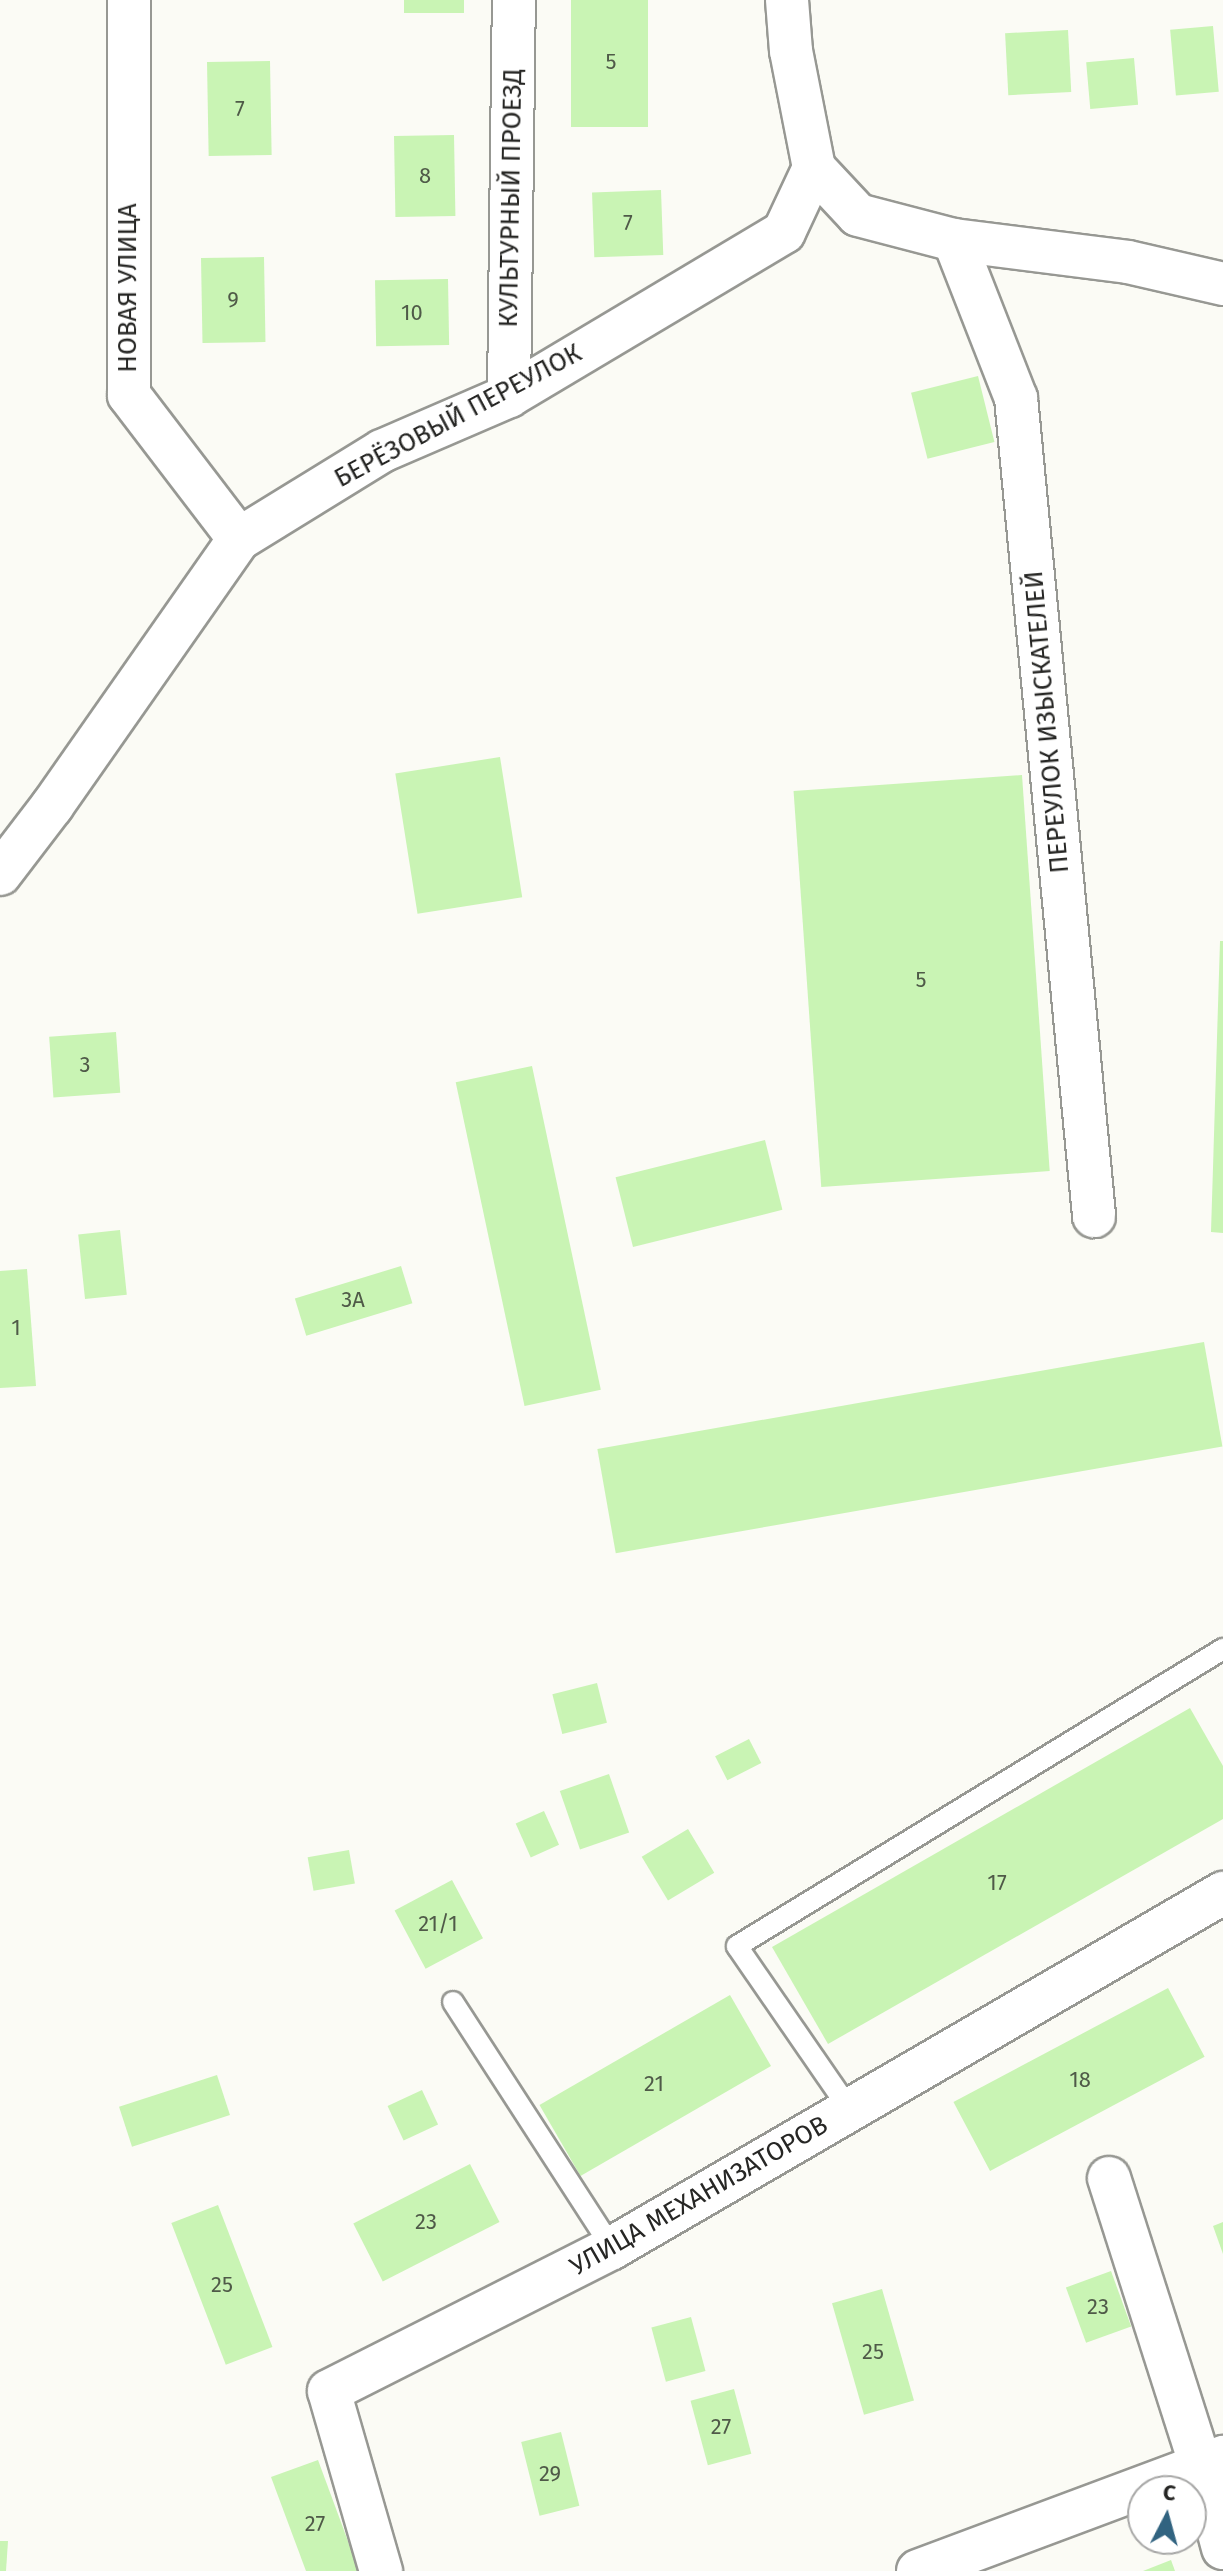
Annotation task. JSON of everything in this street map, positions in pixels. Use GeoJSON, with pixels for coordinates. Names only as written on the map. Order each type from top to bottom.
{"type":"FeatureCollection","features":[{"type":"Feature","properties":{"kind":"street","name":"НОВАЯ УЛИЦА"},"geometry":{"type":"LineString","coordinates":[[129,0],[129,395],[239,539]]}},
{"type":"Feature","properties":{"kind":"street","name":"КУЛЬТУРНЫЙ ПРОЕЗД"},"geometry":{"type":"LineString","coordinates":[[509,396],[514,0]]}},
{"type":"Feature","properties":{"kind":"street"},"geometry":{"type":"LineString","coordinates":[[787,0],[791,51],[814,168],[858,215],[954,240],[1215,276]]}},
{"type":"Feature","properties":{"kind":"street"},"geometry":{"type":"LineString","coordinates":[[784,232],[814,168]]}},
{"type":"Feature","properties":{"kind":"street","name":"БЕРЁЗОВЫЙ ПЕРЕУЛОК"},"geometry":{"type":"LineString","coordinates":[[0,874],[61,794],[239,539],[382,451],[509,396],[784,232],[858,215]]}},
{"type":"Feature","properties":{"kind":"street","name":"ПЕРЕУЛОК ИЗЫСКАТЕЛЕЙ"},"geometry":{"type":"LineString","coordinates":[[954,240],[1016,398],[1094,1216]]}},
{"type":"Feature","properties":{"kind":"street","name":"УЛИЦА МЕХАНИЗАТОРОВ"},"geometry":{"type":"LineString","coordinates":[[381,2571],[329,2391],[612,2248],[1223,1893]]}},
{"type":"Feature","properties":{"kind":"street"},"geometry":{"type":"LineString","coordinates":[[1109,2178],[1212,2462],[1223,2548]]}},
{"type":"Feature","properties":{"kind":"street"},"geometry":{"type":"LineString","coordinates":[[918,2571],[1212,2462]]}},
{"type":"Feature","properties":{"kind":"lane"},"geometry":{"type":"LineString","coordinates":[[850,2110],[737,1946],[1223,1649]]}},
{"type":"Feature","properties":{"kind":"lane"},"geometry":{"type":"LineString","coordinates":[[453,2002],[612,2248]]}},
{"type":"Feature","properties":{"kind":"building"},"geometry":{"type":"Polygon","coordinates":[[[404,0],[464,0],[464,13],[404,13],[404,0]]]}},
{"type":"Feature","properties":{"kind":"building"},"geometry":{"type":"Polygon","coordinates":[[[571,0],[648,0],[648,127],[571,127],[571,0]]]}},
{"type":"Feature","properties":{"kind":"building"},"geometry":{"type":"Polygon","coordinates":[[[1213,26],[1219,92],[1176,95],[1170,30],[1213,26]]]}},
{"type":"Feature","properties":{"kind":"building"},"geometry":{"type":"Polygon","coordinates":[[[1068,30],[1071,92],[1008,95],[1005,33],[1068,30]]]}},
{"type":"Feature","properties":{"kind":"building"},"geometry":{"type":"Polygon","coordinates":[[[1134,58],[1138,105],[1090,109],[1086,62],[1134,58]]]}},
{"type":"Feature","properties":{"kind":"building"},"geometry":{"type":"Polygon","coordinates":[[[270,61],[272,155],[209,156],[207,62],[270,61]]]}},
{"type":"Feature","properties":{"kind":"building"},"geometry":{"type":"Polygon","coordinates":[[[454,135],[455,216],[395,217],[394,136],[454,135]]]}},
{"type":"Feature","properties":{"kind":"building"},"geometry":{"type":"Polygon","coordinates":[[[661,190],[663,255],[594,257],[592,192],[661,190]]]}},
{"type":"Feature","properties":{"kind":"building"},"geometry":{"type":"Polygon","coordinates":[[[264,257],[265,342],[202,343],[201,258],[264,257]]]}},
{"type":"Feature","properties":{"kind":"building"},"geometry":{"type":"Polygon","coordinates":[[[448,279],[449,345],[376,346],[375,280],[448,279]]]}},
{"type":"Feature","properties":{"kind":"building"},"geometry":{"type":"Polygon","coordinates":[[[978,376],[994,442],[928,459],[911,393],[978,376]]]}},
{"type":"Feature","properties":{"kind":"building"},"geometry":{"type":"Polygon","coordinates":[[[500,757],[522,897],[418,914],[395,774],[500,757]]]}},
{"type":"Feature","properties":{"kind":"building"},"geometry":{"type":"Polygon","coordinates":[[[1022,775],[1050,1171],[821,1187],[794,791],[1022,775]]]}},
{"type":"Feature","properties":{"kind":"building"},"geometry":{"type":"Polygon","coordinates":[[[1220,941],[1223,941],[1223,1233],[1211,1232],[1220,941]]]}},
{"type":"Feature","properties":{"kind":"building"},"geometry":{"type":"Polygon","coordinates":[[[116,1032],[120,1093],[53,1098],[49,1037],[116,1032]]]}},
{"type":"Feature","properties":{"kind":"building"},"geometry":{"type":"Polygon","coordinates":[[[532,1066],[601,1390],[525,1406],[456,1082],[532,1066]]]}},
{"type":"Feature","properties":{"kind":"building"},"geometry":{"type":"Polygon","coordinates":[[[765,1140],[782,1210],[633,1247],[616,1177],[765,1140]]]}},
{"type":"Feature","properties":{"kind":"building"},"geometry":{"type":"Polygon","coordinates":[[[120,1230],[127,1295],[85,1299],[78,1234],[120,1230]]]}},
{"type":"Feature","properties":{"kind":"building"},"geometry":{"type":"Polygon","coordinates":[[[401,1266],[412,1303],[306,1336],[295,1298],[401,1266]]]}},
{"type":"Feature","properties":{"kind":"building"},"geometry":{"type":"Polygon","coordinates":[[[27,1269],[36,1386],[0,1388],[0,1271],[27,1269]]]}},
{"type":"Feature","properties":{"kind":"building"},"geometry":{"type":"Polygon","coordinates":[[[1204,1342],[1222,1446],[616,1553],[597,1449],[1204,1342]]]}},
{"type":"Feature","properties":{"kind":"building"},"geometry":{"type":"Polygon","coordinates":[[[597,1683],[607,1723],[562,1734],[552,1694],[597,1683]]]}},
{"type":"Feature","properties":{"kind":"building"},"geometry":{"type":"Polygon","coordinates":[[[1190,1708],[1223,1766],[1223,1819],[828,2044],[772,1947],[1190,1708]]]}},
{"type":"Feature","properties":{"kind":"building"},"geometry":{"type":"Polygon","coordinates":[[[749,1739],[761,1763],[727,1780],[715,1756],[749,1739]]]}},
{"type":"Feature","properties":{"kind":"building"},"geometry":{"type":"Polygon","coordinates":[[[609,1774],[629,1833],[580,1850],[560,1791],[609,1774]]]}},
{"type":"Feature","properties":{"kind":"building"},"geometry":{"type":"Polygon","coordinates":[[[544,1811],[559,1845],[531,1857],[516,1824],[544,1811]]]}},
{"type":"Feature","properties":{"kind":"building"},"geometry":{"type":"Polygon","coordinates":[[[688,1829],[714,1873],[668,1901],[642,1857],[688,1829]]]}},
{"type":"Feature","properties":{"kind":"building"},"geometry":{"type":"Polygon","coordinates":[[[349,1850],[355,1883],[314,1891],[308,1857],[349,1850]]]}},
{"type":"Feature","properties":{"kind":"building"},"geometry":{"type":"Polygon","coordinates":[[[452,1880],[483,1938],[426,1969],[395,1911],[452,1880]]]}},
{"type":"Feature","properties":{"kind":"building"},"geometry":{"type":"Polygon","coordinates":[[[1168,1988],[1205,2057],[990,2171],[953,2102],[1168,1988]]]}},
{"type":"Feature","properties":{"kind":"building"},"geometry":{"type":"Polygon","coordinates":[[[730,1995],[771,2066],[580,2176],[539,2105],[730,1995]]]}},
{"type":"Feature","properties":{"kind":"building"},"geometry":{"type":"Polygon","coordinates":[[[217,2075],[230,2115],[132,2147],[119,2107],[217,2075]]]}},
{"type":"Feature","properties":{"kind":"building"},"geometry":{"type":"Polygon","coordinates":[[[422,2090],[438,2124],[404,2140],[388,2106],[422,2090]]]}},
{"type":"Feature","properties":{"kind":"building"},"geometry":{"type":"Polygon","coordinates":[[[470,2164],[500,2222],[383,2281],[353,2223],[470,2164]]]}},
{"type":"Feature","properties":{"kind":"building"},"geometry":{"type":"Polygon","coordinates":[[[218,2205],[272,2347],[226,2365],[171,2223],[218,2205]]]}},
{"type":"Feature","properties":{"kind":"building"},"geometry":{"type":"Polygon","coordinates":[[[1223,2222],[1223,2254],[1213,2226],[1223,2222]]]}},
{"type":"Feature","properties":{"kind":"building"},"geometry":{"type":"Polygon","coordinates":[[[1111,2271],[1131,2326],[1086,2343],[1066,2287],[1111,2271]]]}},
{"type":"Feature","properties":{"kind":"building"},"geometry":{"type":"Polygon","coordinates":[[[882,2289],[914,2401],[864,2415],[832,2303],[882,2289]]]}},
{"type":"Feature","properties":{"kind":"building"},"geometry":{"type":"Polygon","coordinates":[[[691,2317],[705,2371],[666,2382],[651,2328],[691,2317]]]}},
{"type":"Feature","properties":{"kind":"building"},"geometry":{"type":"Polygon","coordinates":[[[734,2389],[751,2454],[708,2465],[691,2401],[734,2389]]]}},
{"type":"Feature","properties":{"kind":"building"},"geometry":{"type":"Polygon","coordinates":[[[561,2432],[579,2506],[540,2516],[521,2442],[561,2432]]]}},
{"type":"Feature","properties":{"kind":"building"},"geometry":{"type":"Polygon","coordinates":[[[318,2460],[359,2571],[306,2571],[271,2477],[318,2460]]]}},
{"type":"Feature","properties":{"kind":"building"},"geometry":{"type":"Polygon","coordinates":[[[0,2541],[8,2541],[6,2571],[0,2571],[0,2541]]]}},
{"type":"Feature","properties":{"kind":"building"},"geometry":{"type":"Polygon","coordinates":[[[1171,2560],[1175,2571],[1143,2571],[1171,2560]]]}}]}
